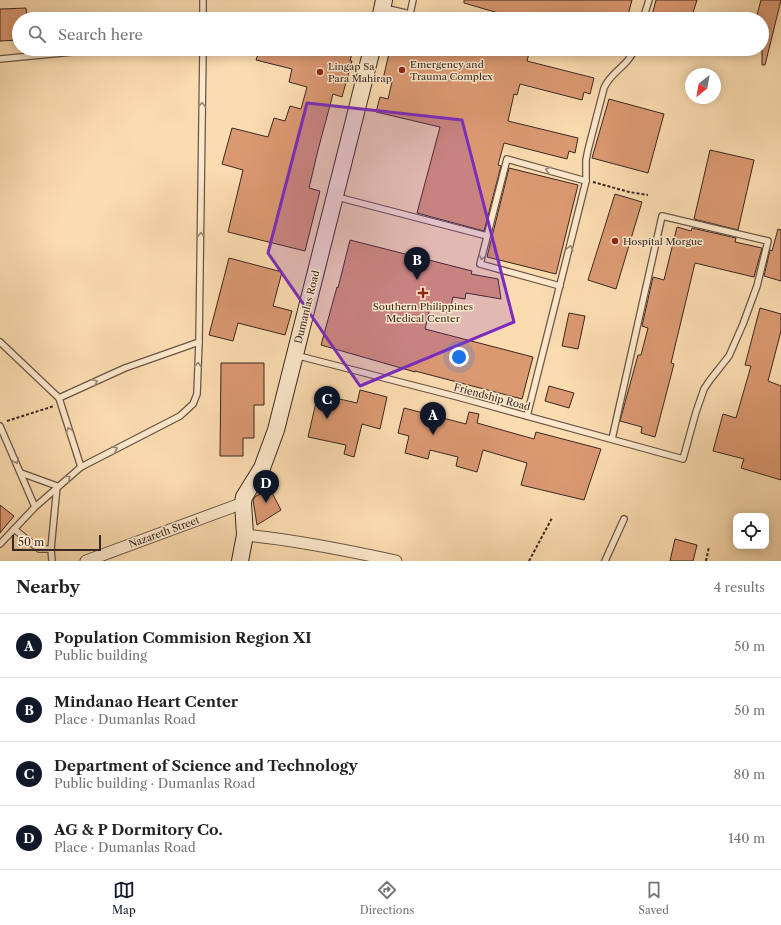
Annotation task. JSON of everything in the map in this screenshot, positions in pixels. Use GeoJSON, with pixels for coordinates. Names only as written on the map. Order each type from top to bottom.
{"type":"FeatureCollection","features":[{"type":"Feature","properties":{"kind":"main road","name":"Dumanlas Road"},"geometry":{"type":"LineString","coordinates":[[243,503],[244,497],[262,468],[270,450],[276,430],[370,56]]}},
{"type":"Feature","properties":{"kind":"main road"},"geometry":{"type":"LineString","coordinates":[[240,561],[246,535],[243,503]]}},
{"type":"Feature","properties":{"kind":"street","name":"Nazareth Street"},"geometry":{"type":"LineString","coordinates":[[86,561],[243,503]]}},
{"type":"Feature","properties":{"kind":"street"},"geometry":{"type":"LineString","coordinates":[[246,535],[328,546],[396,561]]}},
{"type":"Feature","properties":{"kind":"lane"},"geometry":{"type":"LineString","coordinates":[[203,12],[204,0]]}},
{"type":"Feature","properties":{"kind":"lane"},"geometry":{"type":"LineString","coordinates":[[410,12],[413,0]]}},
{"type":"Feature","properties":{"kind":"lane"},"geometry":{"type":"LineString","coordinates":[[645,12],[649,0]]}},
{"type":"Feature","properties":{"kind":"lane"},"geometry":{"type":"LineString","coordinates":[[382,9],[399,12]]}},
{"type":"Feature","properties":{"kind":"lane"},"geometry":{"type":"LineString","coordinates":[[0,59],[31,56]]}},
{"type":"Feature","properties":{"kind":"lane"},"geometry":{"type":"LineString","coordinates":[[0,544],[57,486],[81,467],[180,416],[193,404],[197,394],[200,342],[203,56]]}},
{"type":"Feature","properties":{"kind":"lane"},"geometry":{"type":"LineString","coordinates":[[528,416],[586,180],[586,160],[604,88],[607,80],[612,74],[632,56]]}},
{"type":"Feature","properties":{"kind":"lane"},"geometry":{"type":"LineString","coordinates":[[560,286],[480,264],[507,159],[586,180]]}},
{"type":"Feature","properties":{"kind":"lane"},"geometry":{"type":"LineString","coordinates":[[335,196],[487,236]]}},
{"type":"Feature","properties":{"kind":"lane","name":"Friendship Road"},"geometry":{"type":"LineString","coordinates":[[295,355],[443,393],[612,440],[683,459],[704,389],[729,356],[746,317],[757,286],[768,241],[662,216],[612,440]]}},
{"type":"Feature","properties":{"kind":"lane"},"geometry":{"type":"LineString","coordinates":[[0,342],[59,398],[81,467]]}},
{"type":"Feature","properties":{"kind":"lane"},"geometry":{"type":"LineString","coordinates":[[59,398],[125,368],[200,342]]}},
{"type":"Feature","properties":{"kind":"lane"},"geometry":{"type":"LineString","coordinates":[[0,424],[35,507]]}},
{"type":"Feature","properties":{"kind":"lane"},"geometry":{"type":"LineString","coordinates":[[21,473],[57,486]]}},
{"type":"Feature","properties":{"kind":"lane"},"geometry":{"type":"LineString","coordinates":[[52,561],[57,486]]}},
{"type":"Feature","properties":{"kind":"lane"},"geometry":{"type":"LineString","coordinates":[[605,561],[624,519]]}},
{"type":"Feature","properties":{"kind":"lane"},"geometry":{"type":"LineString","coordinates":[[14,529],[39,549],[52,549]]}},
{"type":"Feature","properties":{"kind":"path"},"geometry":{"type":"LineString","coordinates":[[586,180],[629,192],[648,195]]}},
{"type":"Feature","properties":{"kind":"path"},"geometry":{"type":"LineString","coordinates":[[0,424],[61,404]]}},
{"type":"Feature","properties":{"kind":"path"},"geometry":{"type":"LineString","coordinates":[[529,561],[552,518]]}},
{"type":"Feature","properties":{"kind":"path"},"geometry":{"type":"LineString","coordinates":[[706,561],[709,547]]}},
{"type":"Feature","properties":{"kind":"highlighted area"},"geometry":{"type":"Polygon","coordinates":[[[307,103],[462,120],[514,322],[360,386],[268,253],[307,103]]]}},
{"type":"Feature","properties":{"kind":"building"},"geometry":{"type":"Polygon","coordinates":[[[464,0],[632,0],[629,12],[495,12],[464,3],[464,0]]]}},
{"type":"Feature","properties":{"kind":"building"},"geometry":{"type":"Polygon","coordinates":[[[656,0],[697,0],[693,12],[653,12],[656,0]]]}},
{"type":"Feature","properties":{"kind":"building"},"geometry":{"type":"Polygon","coordinates":[[[761,0],[781,0],[769,49],[769,12],[758,12],[761,0]]]}},
{"type":"Feature","properties":{"kind":"building"},"geometry":{"type":"Polygon","coordinates":[[[26,8],[26,12],[12,12],[12,40],[0,41],[0,9],[26,8]]]}},
{"type":"Feature","properties":{"kind":"building"},"geometry":{"type":"Polygon","coordinates":[[[257,56],[351,56],[350,61],[352,61],[342,97],[333,94],[318,150],[309,188],[320,191],[305,251],[228,232],[243,170],[222,164],[232,128],[268,137],[274,118],[285,121],[290,106],[301,109],[307,87],[289,82],[292,69],[256,60],[257,56]]]}},
{"type":"Feature","properties":{"kind":"building"},"geometry":{"type":"Polygon","coordinates":[[[388,56],[528,56],[527,61],[594,78],[590,94],[584,92],[582,100],[520,84],[517,95],[514,94],[508,121],[578,138],[575,153],[569,151],[567,159],[504,143],[498,165],[501,166],[484,231],[417,213],[440,127],[376,112],[380,97],[388,99],[392,82],[383,79],[388,56]]]}},
{"type":"Feature","properties":{"kind":"building"},"geometry":{"type":"Polygon","coordinates":[[[762,56],[767,56],[765,65],[762,65],[762,56]]]}},
{"type":"Feature","properties":{"kind":"building"},"geometry":{"type":"Polygon","coordinates":[[[609,99],[664,114],[648,173],[592,158],[609,99]]]}},
{"type":"Feature","properties":{"kind":"building"},"geometry":{"type":"Polygon","coordinates":[[[710,150],[754,160],[738,230],[694,219],[710,150]]]}},
{"type":"Feature","properties":{"kind":"building"},"geometry":{"type":"Polygon","coordinates":[[[509,168],[578,185],[556,274],[487,257],[509,168]]]}},
{"type":"Feature","properties":{"kind":"building","name":"Hospital Morgue"},"geometry":{"type":"Polygon","coordinates":[[[615,194],[642,202],[616,289],[588,280],[615,194]]]}},
{"type":"Feature","properties":{"kind":"building"},"geometry":{"type":"Polygon","coordinates":[[[677,227],[691,231],[692,228],[736,238],[735,242],[762,248],[754,277],[695,263],[671,363],[674,364],[655,437],[641,433],[642,427],[620,421],[638,355],[641,355],[648,328],[642,326],[653,277],[664,280],[677,227]]]}},
{"type":"Feature","properties":{"kind":"building"},"geometry":{"type":"Polygon","coordinates":[[[778,229],[781,230],[781,281],[764,276],[770,250],[772,251],[778,229]]]}},
{"type":"Feature","properties":{"kind":"building"},"geometry":{"type":"Polygon","coordinates":[[[350,240],[472,271],[471,274],[498,279],[501,299],[466,293],[465,299],[453,297],[449,313],[430,308],[425,329],[533,357],[522,399],[415,372],[321,345],[337,287],[338,288],[350,240]]]}},
{"type":"Feature","properties":{"kind":"building"},"geometry":{"type":"Polygon","coordinates":[[[229,258],[282,272],[273,306],[292,311],[285,335],[238,323],[233,341],[209,335],[229,258]]]}},
{"type":"Feature","properties":{"kind":"building"},"geometry":{"type":"Polygon","coordinates":[[[760,308],[781,314],[781,331],[768,381],[781,386],[781,480],[741,468],[744,459],[713,451],[723,414],[736,418],[751,366],[745,365],[760,308]]]}},
{"type":"Feature","properties":{"kind":"building"},"geometry":{"type":"Polygon","coordinates":[[[569,313],[585,316],[578,349],[562,346],[569,313]]]}},
{"type":"Feature","properties":{"kind":"building"},"geometry":{"type":"Polygon","coordinates":[[[221,363],[264,363],[264,405],[254,405],[254,438],[243,438],[243,456],[220,456],[221,363]]]}},
{"type":"Feature","properties":{"kind":"building"},"geometry":{"type":"Polygon","coordinates":[[[549,386],[574,393],[569,408],[545,401],[549,386]]]}},
{"type":"Feature","properties":{"kind":"building"},"geometry":{"type":"Polygon","coordinates":[[[360,390],[387,397],[380,429],[362,424],[354,457],[344,454],[346,445],[308,437],[318,394],[357,403],[360,390]]]}},
{"type":"Feature","properties":{"kind":"building"},"geometry":{"type":"Polygon","coordinates":[[[404,408],[466,424],[469,412],[479,414],[477,423],[534,439],[536,432],[601,449],[584,500],[521,485],[527,463],[483,450],[477,472],[456,466],[458,457],[430,450],[428,459],[405,453],[409,436],[398,433],[404,408]]]}},
{"type":"Feature","properties":{"kind":"building"},"geometry":{"type":"Polygon","coordinates":[[[270,489],[281,510],[257,525],[253,500],[256,496],[270,489]]]}},
{"type":"Feature","properties":{"kind":"building"},"geometry":{"type":"Polygon","coordinates":[[[0,505],[14,516],[0,533],[0,505]]]}},
{"type":"Feature","properties":{"kind":"building"},"geometry":{"type":"Polygon","coordinates":[[[675,539],[697,545],[693,561],[670,561],[675,539]]]}},
{"type":"Feature","properties":{"kind":"place","name":"Emergency and Trauma Complex"},"geometry":{"type":"Point","coordinates":[402,70]}},
{"type":"Feature","properties":{"kind":"place","name":"Lingap Sa Para Mahirap"},"geometry":{"type":"Point","coordinates":[320,72]}},
{"type":"Feature","properties":{"kind":"place","name":"Hospital Morgue"},"geometry":{"type":"Point","coordinates":[615,241]}},
{"type":"Feature","properties":{"kind":"place","name":"Mindanao Heart Center"},"geometry":{"type":"Point","coordinates":[417,280]}},
{"type":"Feature","properties":{"kind":"place","name":"Southern Philippines Medical Center"},"geometry":{"type":"Point","coordinates":[423,293]}},
{"type":"Feature","properties":{"kind":"place","name":"Department of Science and Technology"},"geometry":{"type":"Point","coordinates":[327,419]}},
{"type":"Feature","properties":{"kind":"place","name":"Population Commision Region XI"},"geometry":{"type":"Point","coordinates":[433,435]}},
{"type":"Feature","properties":{"kind":"place","name":"AG & P Dormitory Co."},"geometry":{"type":"Point","coordinates":[266,503]}}]}
